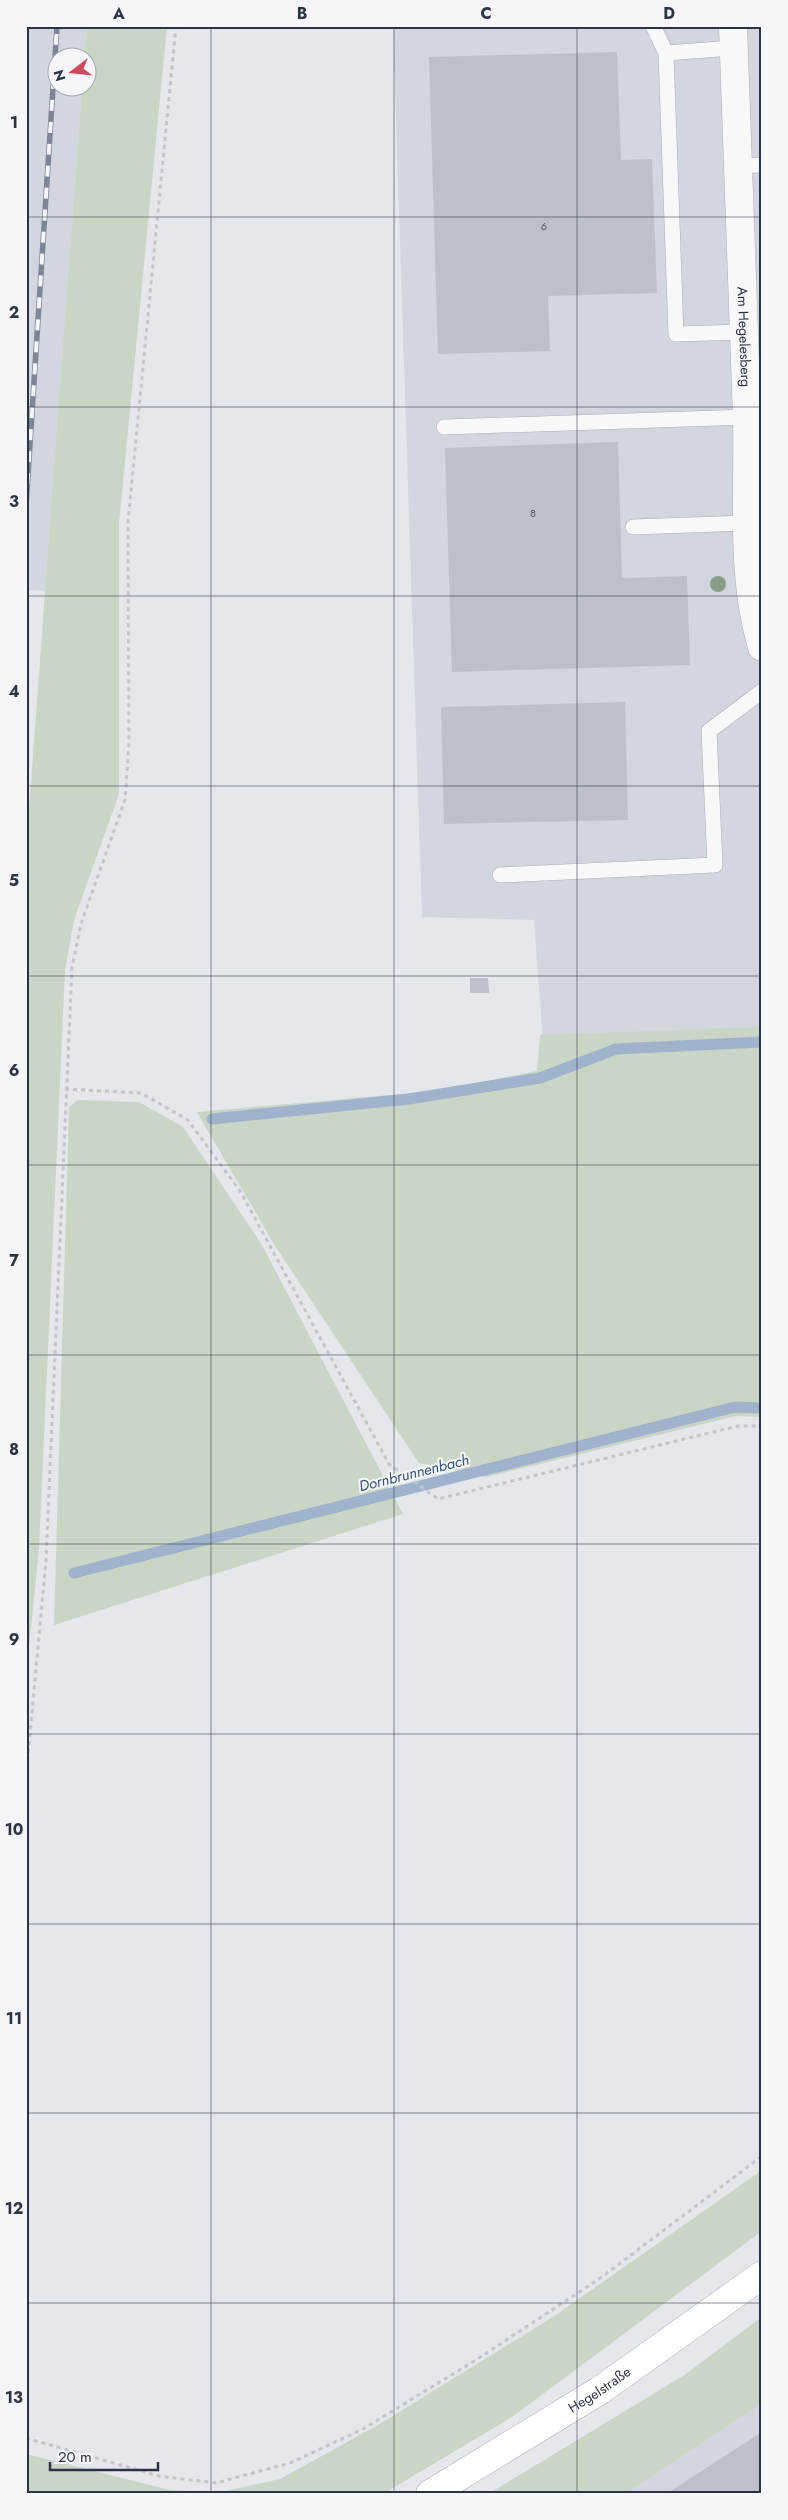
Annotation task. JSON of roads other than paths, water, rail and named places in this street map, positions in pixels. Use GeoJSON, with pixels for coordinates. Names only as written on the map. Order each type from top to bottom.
{"type":"FeatureCollection","features":[{"type":"Feature","properties":{"kind":"main road","name":"Hegelstraße"},"geometry":{"type":"LineString","coordinates":[[430,2494],[599,2392],[762,2276]]}},
{"type":"Feature","properties":{"kind":"street","name":"Am Hegelesberg"},"geometry":{"type":"LineString","coordinates":[[733,37],[750,165],[744,332],[752,433],[747,523],[749,573],[756,627],[762,647]]}},
{"type":"Feature","properties":{"kind":"lane"},"geometry":{"type":"LineString","coordinates":[[653,26],[666,52],[676,334],[744,332]]}},
{"type":"Feature","properties":{"kind":"lane"},"geometry":{"type":"LineString","coordinates":[[666,52],[733,37]]}},
{"type":"Feature","properties":{"kind":"lane"},"geometry":{"type":"LineString","coordinates":[[444,427],[752,433]]}},
{"type":"Feature","properties":{"kind":"lane"},"geometry":{"type":"LineString","coordinates":[[633,527],[747,523]]}},
{"type":"Feature","properties":{"kind":"lane"},"geometry":{"type":"LineString","coordinates":[[500,876],[715,865],[708,731],[762,691]]}},
{"type":"Feature","properties":{"kind":"waterway"},"geometry":{"type":"LineString","coordinates":[[212,1119],[409,1099],[540,1078],[616,1049],[762,1042]]}},
{"type":"Feature","properties":{"kind":"waterway","name":"Dornbrunnenbach"},"geometry":{"type":"LineString","coordinates":[[74,1573],[735,1407],[762,1408]]}},
{"type":"Feature","properties":{"kind":"railway"},"geometry":{"type":"LineString","coordinates":[[26,506],[57,26]]}}]}
